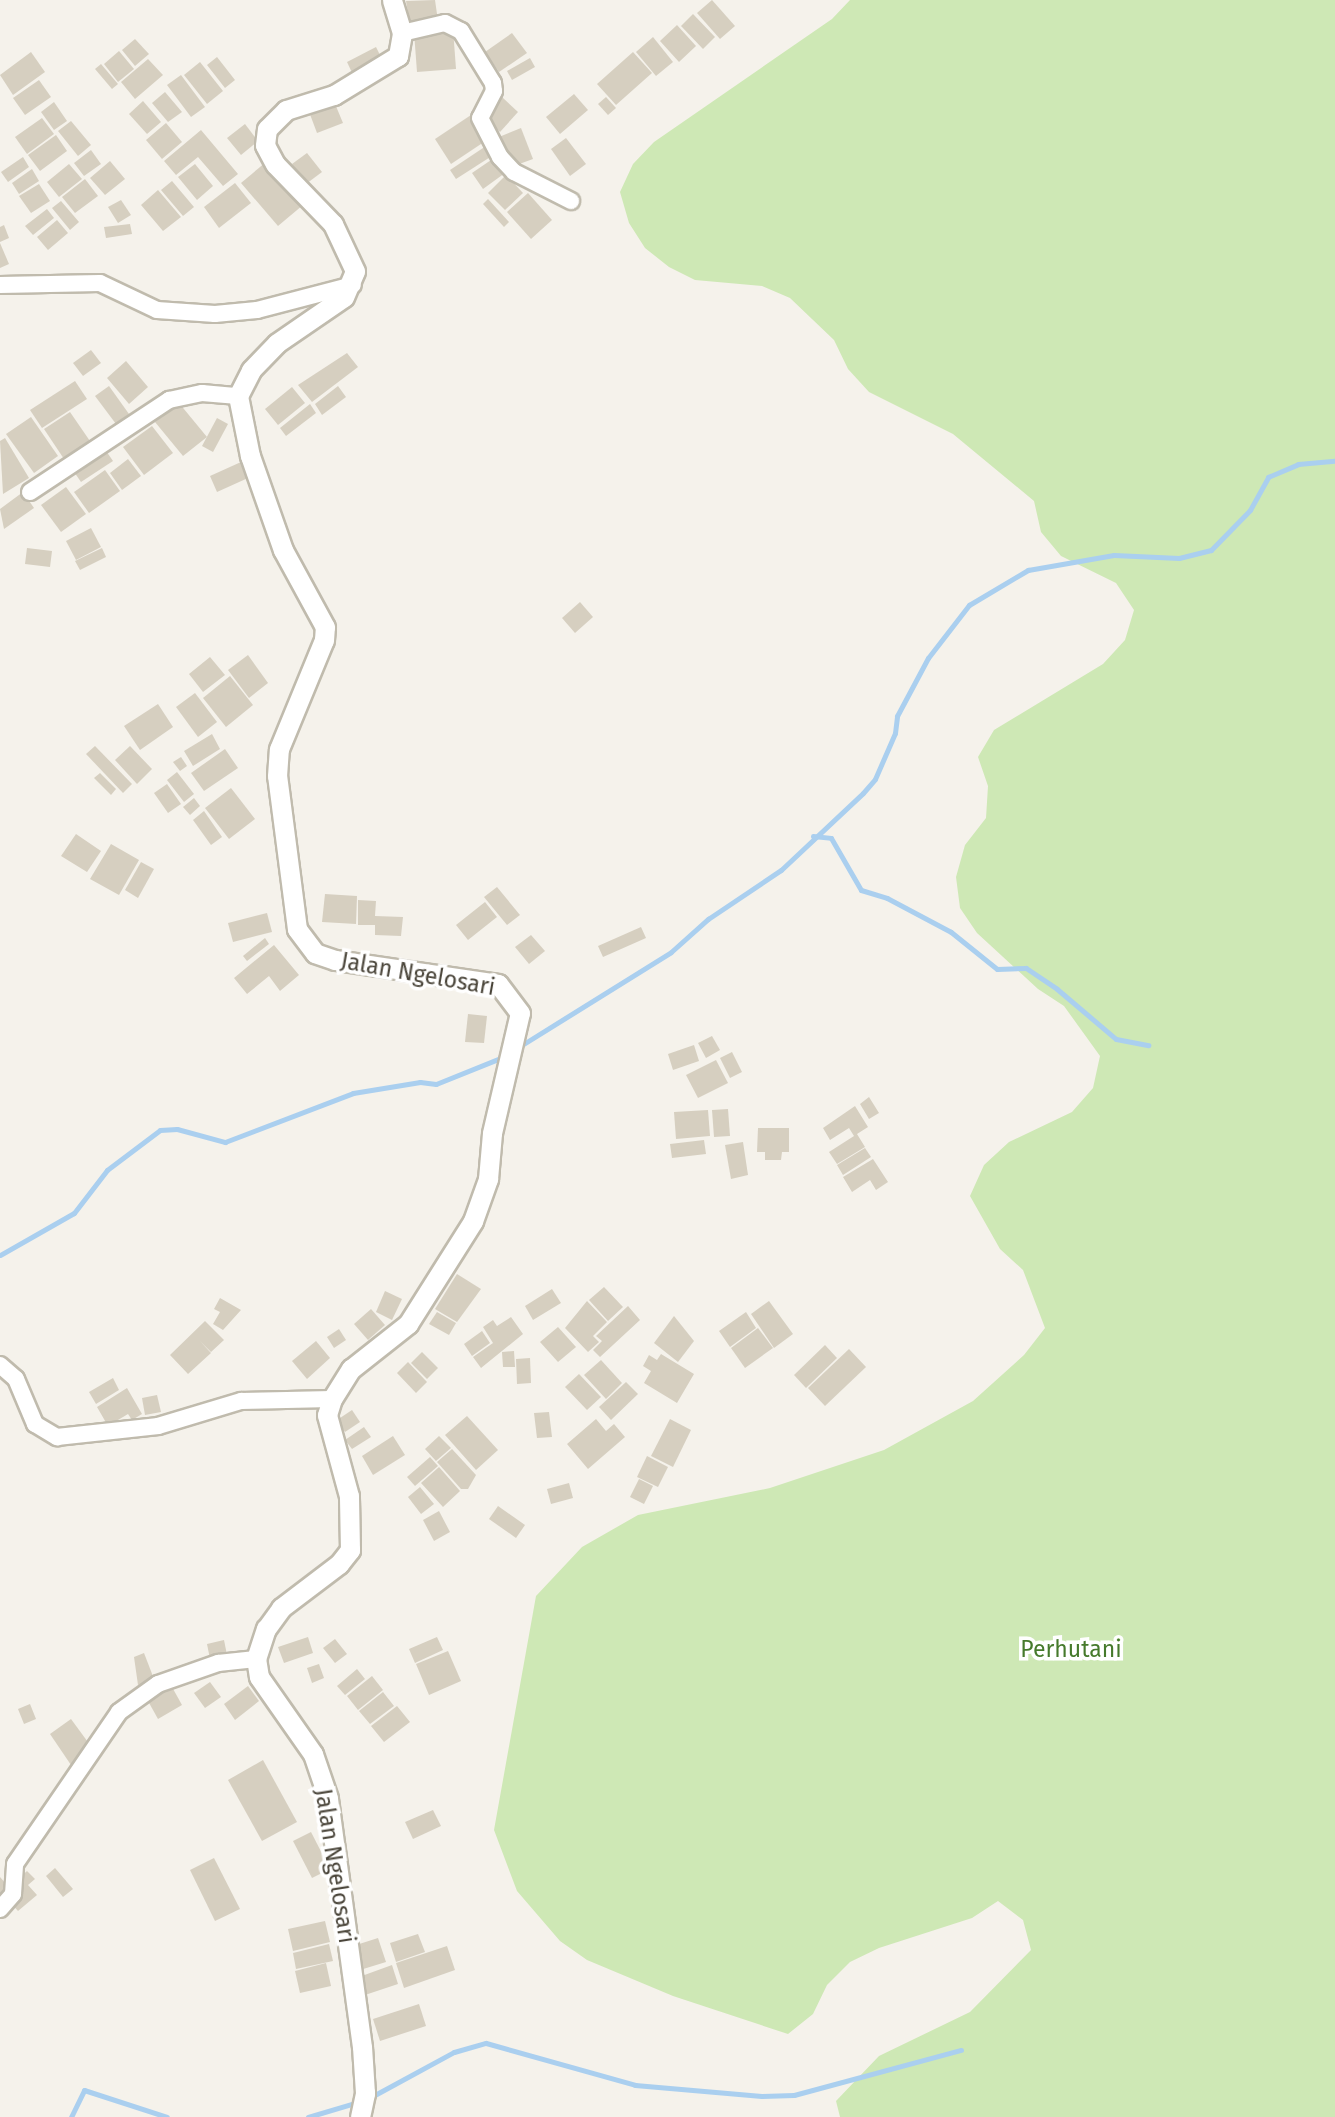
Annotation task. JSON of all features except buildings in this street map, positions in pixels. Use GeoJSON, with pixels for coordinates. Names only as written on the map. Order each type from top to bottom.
{"type":"FeatureCollection","features":[{"type":"Feature","properties":{"kind":"street"},"geometry":{"type":"LineString","coordinates":[[30,492],[169,400],[202,393],[238,396],[251,370],[276,343],[325,312],[353,285],[352,256],[333,224],[275,164],[265,145],[267,129],[286,110],[334,95],[381,71],[398,56],[402,33],[392,0]]}},
{"type":"Feature","properties":{"kind":"street"},"geometry":{"type":"LineString","coordinates":[[402,33],[454,24],[476,50],[493,83],[494,92],[480,118],[500,157],[514,172],[571,201]]}},
{"type":"Feature","properties":{"kind":"street"},"geometry":{"type":"LineString","coordinates":[[0,285],[100,283],[157,310],[215,314],[257,310],[353,285]]}},
{"type":"Feature","properties":{"kind":"street","name":"Jalan Ngelosari"},"geometry":{"type":"LineString","coordinates":[[238,396],[250,456],[283,550],[325,627],[324,640],[279,749],[286,865],[297,929],[315,953],[335,960],[498,984],[515,1002],[519,1029],[492,1133],[488,1179],[473,1221],[408,1324],[351,1369],[332,1399]]}},
{"type":"Feature","properties":{"kind":"street"},"geometry":{"type":"LineString","coordinates":[[0,1365],[16,1380],[35,1424],[57,1437],[158,1426],[241,1401],[332,1399],[327,1415],[349,1496],[350,1550],[340,1564],[281,1608],[266,1629],[256,1659],[218,1663],[158,1684],[119,1712],[15,1864],[13,1894],[0,1909]]}},
{"type":"Feature","properties":{"kind":"street","name":"Jalan Ngelosari"},"geometry":{"type":"LineString","coordinates":[[256,1659],[259,1677],[313,1754],[328,1798],[362,2107]]}},
{"type":"Feature","properties":{"kind":"green space","name":"Perhutani"},"geometry":{"type":"Polygon","coordinates":[[[850,0],[1335,0],[1335,2117],[840,2117],[836,2101],[879,2056],[970,2012],[1031,1950],[1023,1920],[998,1901],[972,1918],[879,1948],[850,1962],[827,1985],[813,2014],[788,2034],[673,1996],[587,1960],[560,1941],[517,1891],[494,1830],[536,1596],[582,1547],[638,1515],[770,1488],[884,1450],[973,1401],[1024,1355],[1045,1328],[1023,1270],[1000,1249],[970,1196],[984,1165],[1009,1142],[1072,1112],[1093,1088],[1100,1056],[1064,1006],[1038,989],[977,933],[960,908],[956,877],[965,845],[986,818],[988,786],[978,757],[994,730],[1103,664],[1125,640],[1134,610],[1116,583],[1061,556],[1041,532],[1034,501],[953,434],[869,392],[848,369],[834,340],[790,298],[762,286],[695,280],[669,267],[645,248],[629,223],[620,192],[633,164],[654,142],[832,19],[850,0]]]}},
{"type":"Feature","properties":{"kind":"waterway"},"geometry":{"type":"LineString","coordinates":[[517,1048],[671,952],[708,919],[781,870],[863,793],[875,779],[895,733],[897,716],[928,658],[969,605],[1028,570],[1114,555],[1179,558],[1211,550],[1250,510],[1268,477],[1298,464],[1335,461]]}},
{"type":"Feature","properties":{"kind":"waterway"},"geometry":{"type":"LineString","coordinates":[[813,836],[831,838],[861,890],[887,898],[951,932],[997,969],[1026,968],[1057,989],[1116,1039],[1148,1045]]}},
{"type":"Feature","properties":{"kind":"waterway"},"geometry":{"type":"LineString","coordinates":[[0,1255],[74,1213],[107,1170],[160,1130],[177,1129],[225,1142],[353,1093],[420,1082],[436,1084],[503,1057]]}},
{"type":"Feature","properties":{"kind":"waterway"},"geometry":{"type":"LineString","coordinates":[[371,2097],[454,2052],[486,2043],[635,2085],[762,2096],[794,2095],[961,2050]]}},
{"type":"Feature","properties":{"kind":"waterway"},"geometry":{"type":"LineString","coordinates":[[71,2117],[84,2090],[167,2117]]}},
{"type":"Feature","properties":{"kind":"waterway"},"geometry":{"type":"LineString","coordinates":[[308,2117],[358,2102]]}}]}
